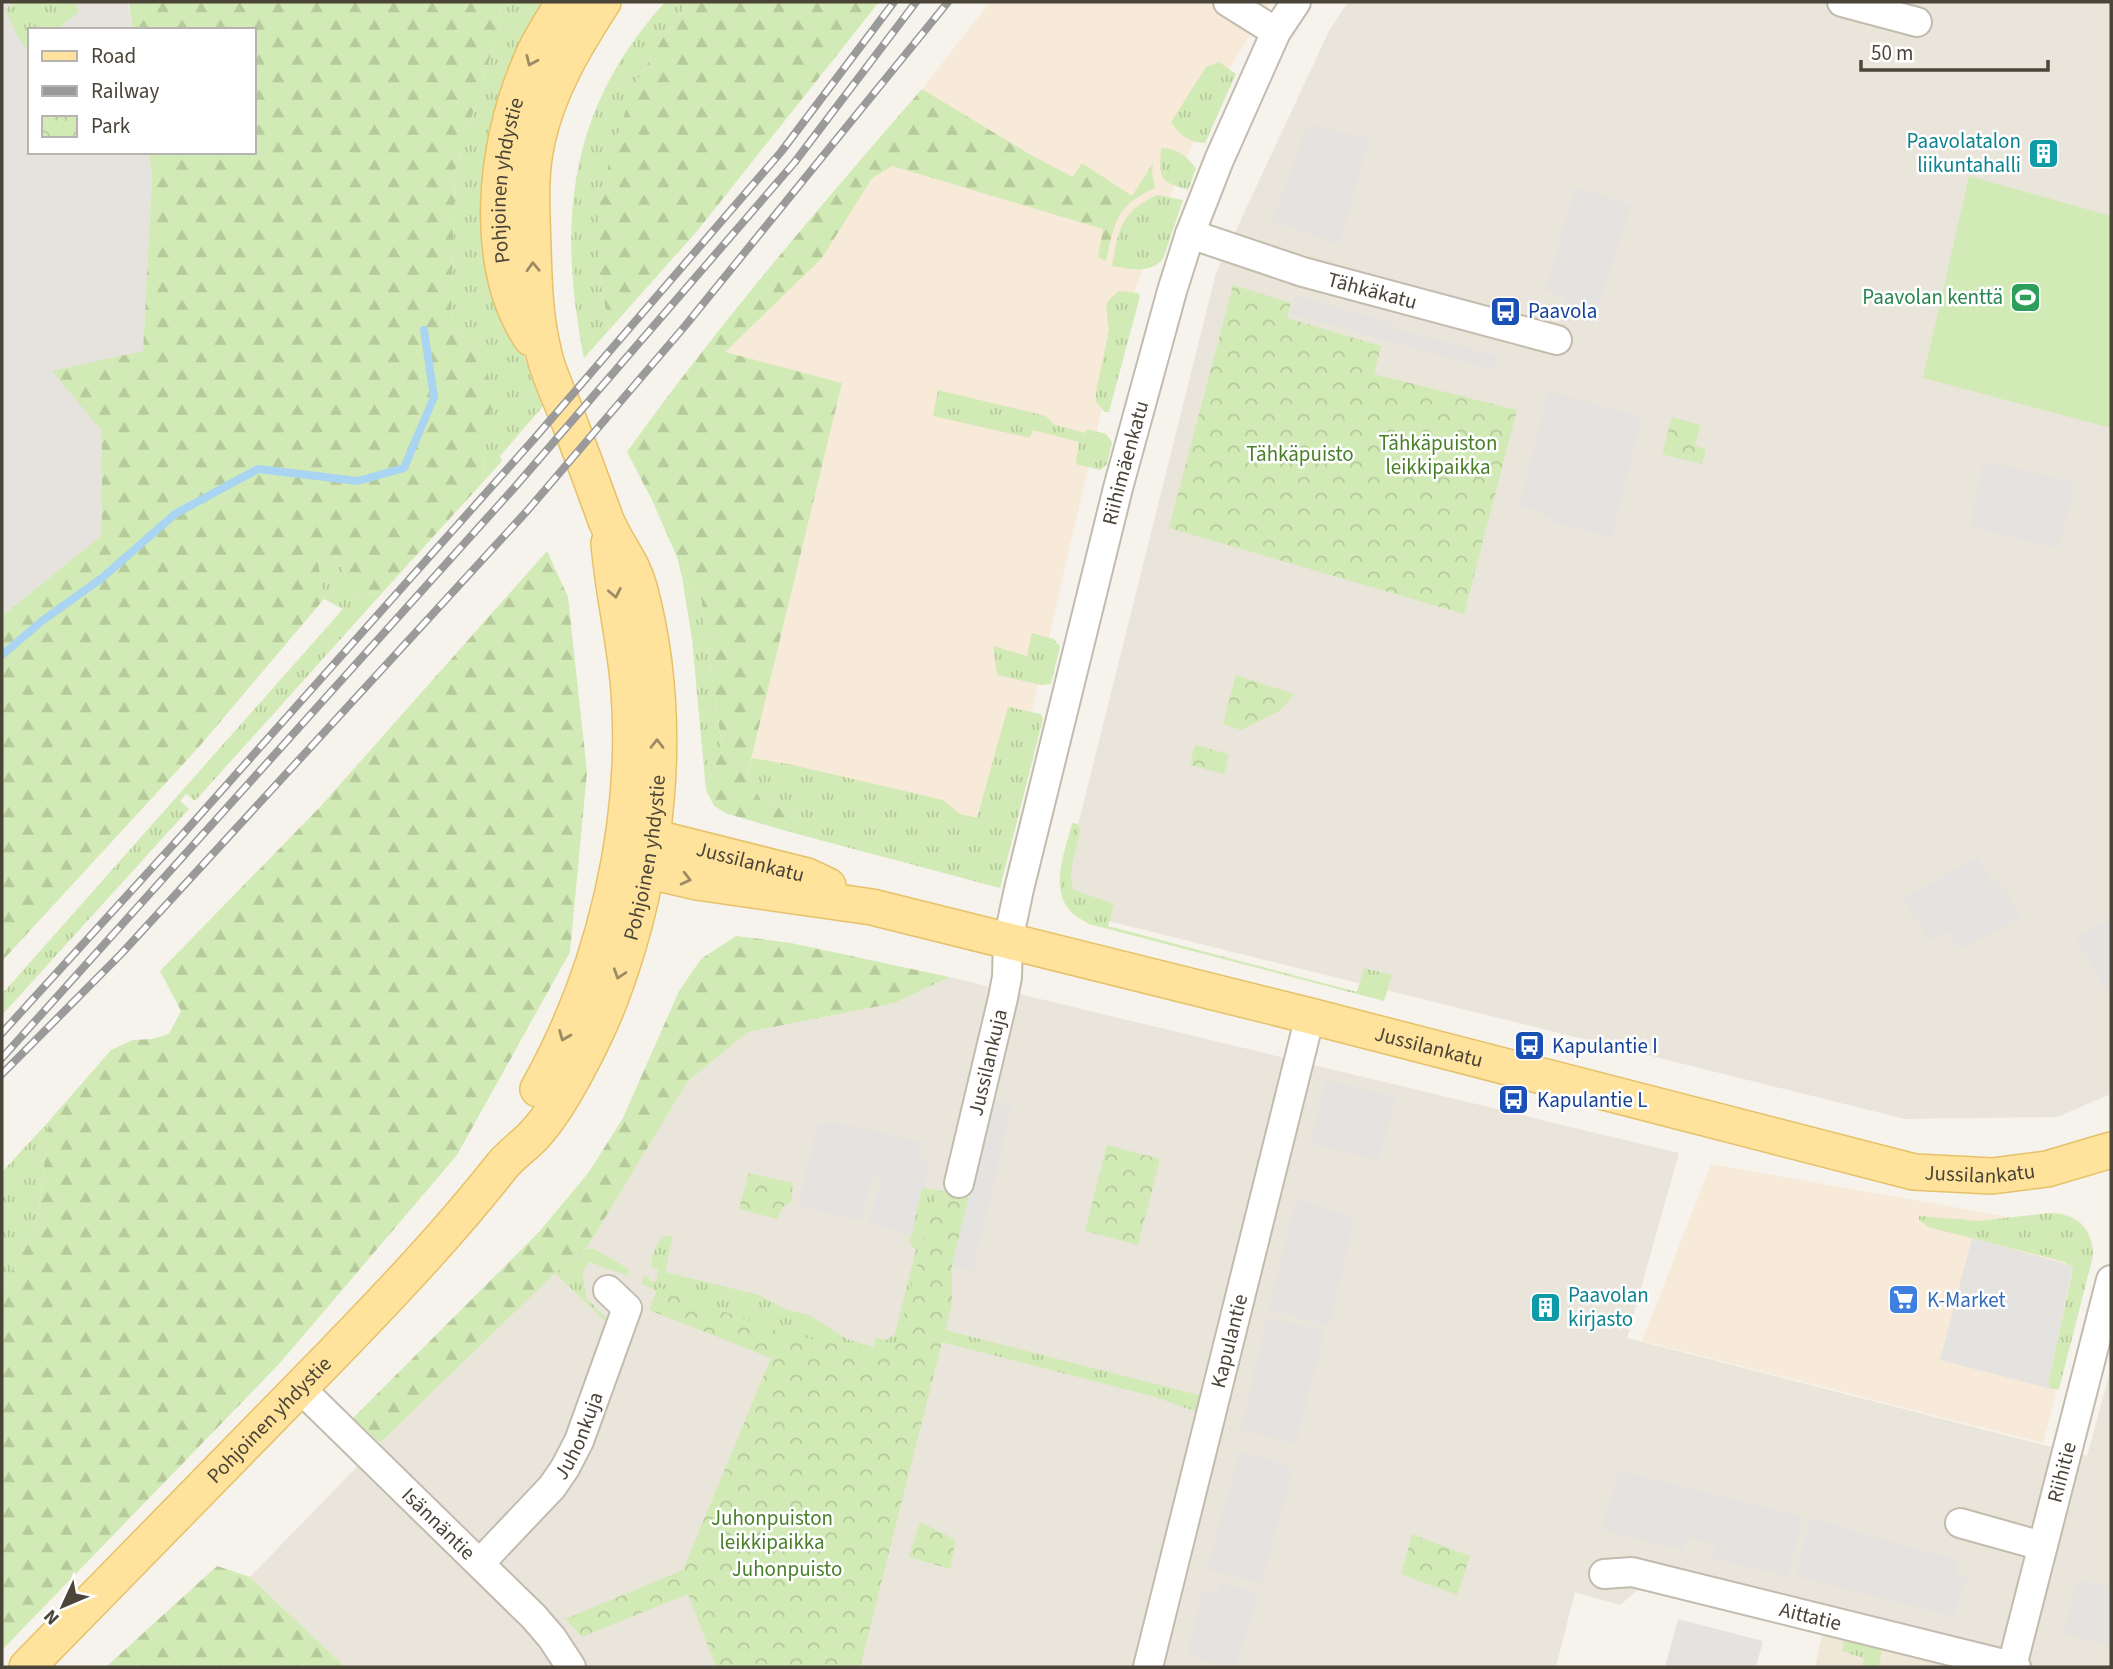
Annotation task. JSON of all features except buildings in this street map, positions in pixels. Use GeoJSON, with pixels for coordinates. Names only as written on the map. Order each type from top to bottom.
{"type":"FeatureCollection","features":[{"type":"Feature","properties":{"kind":"main road","name":"Pohjoinen yhdystie"},"geometry":{"type":"LineString","coordinates":[[544,358],[522,324],[513,304],[503,266],[499,230],[500,193],[506,140],[520,90],[537,47],[564,2]]}},
{"type":"Feature","properties":{"kind":"main road","name":"Pohjoinen yhdystie"},"geometry":{"type":"LineString","coordinates":[[27,1667],[300,1388],[460,1219],[504,1163],[521,1118],[556,1055],[581,996],[605,922],[636,850],[657,747],[656,700],[650,643],[639,585],[629,560],[608,526],[544,358],[536,318],[533,270],[531,187],[537,142],[550,97],[566,61],[603,2]]}},
{"type":"Feature","properties":{"kind":"main road","name":"Jussilankatu"},"geometry":{"type":"LineString","coordinates":[[636,850],[807,876],[872,906],[1914,1172],[1992,1176],[2047,1169],[2111,1150]]}},
{"type":"Feature","properties":{"kind":"street"},"geometry":{"type":"LineString","coordinates":[[1228,2],[1276,32]]}},
{"type":"Feature","properties":{"kind":"street","name":"Riihimäenkatu"},"geometry":{"type":"LineString","coordinates":[[1008,942],[1112,512],[1154,352],[1190,234],[1219,160],[1276,32],[1296,2]]}},
{"type":"Feature","properties":{"kind":"street"},"geometry":{"type":"LineString","coordinates":[[1842,2],[1917,22]]}},
{"type":"Feature","properties":{"kind":"street","name":"Tähkäkatu"},"geometry":{"type":"LineString","coordinates":[[1190,234],[1303,272],[1557,340]]}},
{"type":"Feature","properties":{"kind":"street","name":"Jussilankuja"},"geometry":{"type":"LineString","coordinates":[[959,1183],[1003,998],[1007,978],[1008,942]]}},
{"type":"Feature","properties":{"kind":"street","name":"Kapulantie"},"geometry":{"type":"LineString","coordinates":[[1148,1667],[1310,1016]]}},
{"type":"Feature","properties":{"kind":"street","name":"Riihitie"},"geometry":{"type":"LineString","coordinates":[[2015,1667],[2042,1546],[2111,1280]]}},
{"type":"Feature","properties":{"kind":"street","name":"Juhonkuja"},"geometry":{"type":"LineString","coordinates":[[480,1563],[552,1487],[579,1441],[627,1308],[608,1290]]}},
{"type":"Feature","properties":{"kind":"street","name":"Isännäntie"},"geometry":{"type":"LineString","coordinates":[[300,1388],[534,1617],[571,1667]]}},
{"type":"Feature","properties":{"kind":"street"},"geometry":{"type":"LineString","coordinates":[[1960,1523],[2042,1546]]}},
{"type":"Feature","properties":{"kind":"street","name":"Aittatie"},"geometry":{"type":"LineString","coordinates":[[1604,1574],[1632,1572],[2015,1667]]}},
{"type":"Feature","properties":{"kind":"shaded area"},"geometry":{"type":"Polygon","coordinates":[[[2,2],[128,2],[132,28],[28,28],[28,154],[149,154],[152,177],[143,351],[102,535],[2,616],[2,2]]]}},
{"type":"Feature","properties":{"kind":"shaded area"},"geometry":{"type":"Polygon","coordinates":[[[990,2],[1270,2],[1216,91],[1160,220],[1117,342],[1031,715],[999,841],[747,777],[842,383],[724,353],[781,269],[990,2]]]}},
{"type":"Feature","properties":{"kind":"shaded area"},"geometry":{"type":"Polygon","coordinates":[[[1348,2],[2111,2],[2111,1094],[2057,1117],[1905,1119],[1076,913],[1063,885],[1216,273],[1329,31],[1348,2]]]}},
{"type":"Feature","properties":{"kind":"shaded area"},"geometry":{"type":"Polygon","coordinates":[[[1308,124],[1369,139],[1339,245],[1272,221],[1308,124]]]}},
{"type":"Feature","properties":{"kind":"shaded area"},"geometry":{"type":"Polygon","coordinates":[[[1575,187],[1631,204],[1593,324],[1575,319],[1562,296],[1545,291],[1575,187]]]}},
{"type":"Feature","properties":{"kind":"shaded area"},"geometry":{"type":"Polygon","coordinates":[[[1296,295],[1391,323],[1390,327],[1499,356],[1495,371],[1291,314],[1296,295]]]}},
{"type":"Feature","properties":{"kind":"shaded area"},"geometry":{"type":"Polygon","coordinates":[[[1548,391],[1642,417],[1612,538],[1557,524],[1540,510],[1519,506],[1548,391]]]}},
{"type":"Feature","properties":{"kind":"shaded area"},"geometry":{"type":"Polygon","coordinates":[[[1983,461],[2075,482],[2058,549],[1970,527],[1983,461]]]}},
{"type":"Feature","properties":{"kind":"shaded area"},"geometry":{"type":"Polygon","coordinates":[[[1978,857],[1987,875],[2010,896],[2021,917],[1959,950],[1948,931],[1930,942],[1902,899],[1978,857]]]}},
{"type":"Feature","properties":{"kind":"shaded area"},"geometry":{"type":"Polygon","coordinates":[[[2111,918],[2111,996],[2075,937],[2111,918]]]}},
{"type":"Feature","properties":{"kind":"shaded area"},"geometry":{"type":"Polygon","coordinates":[[[949,977],[1679,1153],[1627,1338],[2087,1456],[2111,1368],[2111,1667],[1973,1667],[1823,1631],[1799,1629],[1639,1589],[1620,1605],[1575,1592],[1556,1667],[345,1667],[250,1577],[377,1446],[555,1273],[586,1249],[688,1081],[748,1032],[895,1003],[949,977]]]}},
{"type":"Feature","properties":{"kind":"shaded area"},"geometry":{"type":"Polygon","coordinates":[[[1325,1079],[1396,1097],[1379,1160],[1310,1144],[1325,1079]]]}},
{"type":"Feature","properties":{"kind":"shaded area"},"geometry":{"type":"Polygon","coordinates":[[[992,1099],[1012,1105],[973,1272],[952,1266],[992,1099]]]}},
{"type":"Feature","properties":{"kind":"shaded area"},"geometry":{"type":"Polygon","coordinates":[[[818,1123],[845,1124],[922,1142],[919,1158],[931,1161],[920,1195],[912,1235],[869,1223],[881,1180],[877,1176],[872,1176],[861,1221],[798,1205],[818,1123]]]}},
{"type":"Feature","properties":{"kind":"shaded area"},"geometry":{"type":"Polygon","coordinates":[[[1711,1164],[2015,1218],[2063,1213],[2080,1221],[2088,1231],[2093,1245],[2093,1256],[2043,1443],[1642,1341],[1711,1164]]]}},
{"type":"Feature","properties":{"kind":"shaded area"},"geometry":{"type":"Polygon","coordinates":[[[1296,1198],[1354,1219],[1330,1326],[1269,1310],[1296,1198]]]}},
{"type":"Feature","properties":{"kind":"shaded area"},"geometry":{"type":"Polygon","coordinates":[[[1972,1238],[2073,1266],[2048,1383],[2051,1389],[1940,1360],[1972,1238]]]}},
{"type":"Feature","properties":{"kind":"shaded area"},"geometry":{"type":"Polygon","coordinates":[[[1267,1317],[1325,1330],[1296,1444],[1241,1429],[1267,1317]]]}},
{"type":"Feature","properties":{"kind":"shaded area"},"geometry":{"type":"Polygon","coordinates":[[[1239,1452],[1293,1469],[1261,1584],[1207,1570],[1239,1452]]]}},
{"type":"Feature","properties":{"kind":"shaded area"},"geometry":{"type":"Polygon","coordinates":[[[1618,1471],[1803,1517],[1788,1576],[1712,1558],[1715,1545],[1688,1538],[1684,1550],[1602,1530],[1618,1471]]]}},
{"type":"Feature","properties":{"kind":"shaded area"},"geometry":{"type":"Polygon","coordinates":[[[1810,1518],[1959,1561],[1956,1573],[1968,1578],[1953,1617],[1796,1576],[1810,1518]]]}},
{"type":"Feature","properties":{"kind":"shaded area"},"geometry":{"type":"Polygon","coordinates":[[[2078,1579],[2111,1588],[2111,1646],[2064,1633],[2078,1579]]]}},
{"type":"Feature","properties":{"kind":"shaded area"},"geometry":{"type":"Polygon","coordinates":[[[1219,1583],[1259,1594],[1236,1667],[1224,1667],[1187,1655],[1203,1590],[1217,1593],[1219,1583]]]}},
{"type":"Feature","properties":{"kind":"shaded area"},"geometry":{"type":"Polygon","coordinates":[[[1678,1619],[1763,1641],[1756,1667],[1665,1667],[1678,1619]]]}},
{"type":"Feature","properties":{"kind":"shaded area"},"geometry":{"type":"Polygon","coordinates":[[[1823,1631],[1973,1667],[1815,1667],[1823,1631]]]}},
{"type":"Feature","properties":{"kind":"green space"},"geometry":{"type":"Polygon","coordinates":[[[16,2],[75,2],[79,12],[59,28],[28,28],[27,49],[17,36],[5,9],[16,2]]]}},
{"type":"Feature","properties":{"kind":"green space"},"geometry":{"type":"Polygon","coordinates":[[[129,2],[497,2],[502,19],[455,171],[451,323],[486,362],[492,402],[484,449],[483,482],[383,592],[351,594],[342,567],[318,561],[324,599],[198,748],[2,961],[2,616],[102,535],[102,431],[52,371],[143,351],[152,177],[149,154],[256,154],[256,28],[132,28],[129,2]]]}},
{"type":"Feature","properties":{"kind":"green space"},"geometry":{"type":"Polygon","coordinates":[[[497,2],[544,2],[522,352],[545,404],[500,456],[502,461],[483,482],[486,362],[451,323],[455,171],[502,19],[497,2]]]}},
{"type":"Feature","properties":{"kind":"green space"},"geometry":{"type":"Polygon","coordinates":[[[665,2],[689,2],[665,34],[634,86],[600,276],[609,330],[584,358],[572,260],[572,213],[578,169],[590,126],[608,84],[633,42],[665,2]]]}},
{"type":"Feature","properties":{"kind":"green space"},"geometry":{"type":"Polygon","coordinates":[[[689,2],[879,2],[698,230],[609,330],[600,276],[598,208],[612,151],[634,86],[665,34],[689,2]]]}},
{"type":"Feature","properties":{"kind":"green space"},"geometry":{"type":"Polygon","coordinates":[[[1219,62],[1236,74],[1205,143],[1189,140],[1171,122],[1206,67],[1219,62]]]}},
{"type":"Feature","properties":{"kind":"green space"},"geometry":{"type":"Polygon","coordinates":[[[922,89],[1029,154],[1073,177],[1082,163],[1132,196],[1153,163],[1155,188],[1132,201],[1119,216],[1106,261],[1098,257],[1103,229],[892,166],[872,178],[822,258],[725,352],[842,383],[747,776],[762,802],[801,813],[790,832],[728,814],[714,806],[706,790],[722,748],[701,597],[682,577],[677,557],[652,500],[627,452],[733,312],[922,89]]]}},
{"type":"Feature","properties":{"kind":"green space"},"geometry":{"type":"Polygon","coordinates":[[[1161,148],[1172,149],[1181,154],[1196,168],[1188,190],[1171,184],[1163,177],[1160,166],[1161,148]]]}},
{"type":"Feature","properties":{"kind":"green space","name":"Paavolan kenttä"},"geometry":{"type":"Polygon","coordinates":[[[1969,176],[2111,216],[2111,428],[1923,378],[1969,176]]]}},
{"type":"Feature","properties":{"kind":"green space"},"geometry":{"type":"Polygon","coordinates":[[[1157,195],[1183,200],[1163,259],[1146,269],[1112,266],[1120,231],[1129,215],[1157,195]]]}},
{"type":"Feature","properties":{"kind":"green space","name":"Tähkäpuisto"},"geometry":{"type":"Polygon","coordinates":[[[1233,285],[1291,303],[1287,318],[1381,346],[1374,374],[1517,410],[1464,614],[1169,528],[1233,285]]]}},
{"type":"Feature","properties":{"kind":"green space"},"geometry":{"type":"Polygon","coordinates":[[[1119,291],[1138,293],[1140,296],[1109,412],[1105,412],[1096,402],[1096,391],[1109,330],[1106,308],[1108,301],[1119,291]]]}},
{"type":"Feature","properties":{"kind":"green space"},"geometry":{"type":"Polygon","coordinates":[[[938,390],[1046,416],[1055,425],[1085,433],[1087,429],[1106,434],[1112,442],[1107,464],[1100,470],[1076,464],[1079,442],[1033,430],[1030,438],[933,416],[938,390]]]}},
{"type":"Feature","properties":{"kind":"green space"},"geometry":{"type":"Polygon","coordinates":[[[1672,417],[1700,425],[1695,446],[1706,449],[1702,464],[1662,454],[1672,417]]]}},
{"type":"Feature","properties":{"kind":"green space"},"geometry":{"type":"Polygon","coordinates":[[[547,551],[568,597],[587,772],[570,952],[457,1155],[280,1363],[2,1650],[2,1292],[38,1219],[49,1121],[111,1050],[133,1040],[152,1039],[169,1034],[181,1011],[160,971],[320,807],[547,551]]]}},
{"type":"Feature","properties":{"kind":"green space"},"geometry":{"type":"Polygon","coordinates":[[[318,561],[342,567],[351,594],[383,592],[195,801],[186,794],[180,801],[189,809],[2,1015],[2,994],[343,609],[324,599],[318,561]]]}},
{"type":"Feature","properties":{"kind":"green space"},"geometry":{"type":"Polygon","coordinates":[[[682,577],[701,597],[722,748],[706,790],[692,639],[682,577]]]}},
{"type":"Feature","properties":{"kind":"green space"},"geometry":{"type":"Polygon","coordinates":[[[1032,633],[1053,639],[1060,646],[1051,684],[1041,685],[997,675],[993,646],[1027,656],[1032,633]]]}},
{"type":"Feature","properties":{"kind":"green space"},"geometry":{"type":"Polygon","coordinates":[[[1236,675],[1294,694],[1281,710],[1241,730],[1223,724],[1236,675]]]}},
{"type":"Feature","properties":{"kind":"green space"},"geometry":{"type":"Polygon","coordinates":[[[1008,707],[1041,714],[1043,719],[1000,888],[790,832],[801,813],[762,802],[747,777],[752,758],[793,765],[943,800],[960,814],[977,818],[1008,707]]]}},
{"type":"Feature","properties":{"kind":"green space"},"geometry":{"type":"Polygon","coordinates":[[[1195,745],[1229,754],[1224,774],[1190,765],[1195,745]]]}},
{"type":"Feature","properties":{"kind":"green space"},"geometry":{"type":"Polygon","coordinates":[[[1072,823],[1078,824],[1079,831],[1071,871],[1074,890],[1114,904],[1108,926],[1357,992],[1364,968],[1392,975],[1384,1001],[1089,924],[1069,910],[1062,898],[1060,887],[1061,865],[1072,823]]]}},
{"type":"Feature","properties":{"kind":"green space"},"geometry":{"type":"Polygon","coordinates":[[[736,936],[791,943],[949,977],[895,1003],[748,1032],[688,1081],[586,1249],[555,1273],[380,1443],[353,1418],[539,1232],[589,1172],[623,1118],[679,991],[701,959],[736,936]]]}},
{"type":"Feature","properties":{"kind":"green space"},"geometry":{"type":"Polygon","coordinates":[[[49,1121],[38,1219],[2,1292],[2,1172],[49,1121]]]}},
{"type":"Feature","properties":{"kind":"green space"},"geometry":{"type":"Polygon","coordinates":[[[1107,1145],[1160,1159],[1138,1245],[1085,1231],[1107,1145]]]}},
{"type":"Feature","properties":{"kind":"green space"},"geometry":{"type":"Polygon","coordinates":[[[749,1173],[793,1183],[791,1202],[783,1207],[777,1219],[739,1209],[749,1173]]]}},
{"type":"Feature","properties":{"kind":"green space"},"geometry":{"type":"Polygon","coordinates":[[[922,1188],[952,1193],[904,1375],[667,1297],[641,1283],[644,1276],[649,1277],[649,1281],[656,1282],[658,1269],[651,1267],[654,1251],[662,1237],[673,1236],[665,1272],[759,1295],[785,1309],[809,1315],[847,1339],[873,1347],[876,1337],[886,1340],[895,1334],[916,1250],[909,1242],[922,1188]]]}},
{"type":"Feature","properties":{"kind":"green space","name":"Juhonpuisto"},"geometry":{"type":"Polygon","coordinates":[[[937,1190],[969,1197],[952,1266],[952,1303],[860,1667],[716,1667],[688,1594],[582,1637],[565,1619],[683,1570],[771,1358],[649,1310],[658,1287],[782,1333],[893,1355],[937,1190]]]}},
{"type":"Feature","properties":{"kind":"green space"},"geometry":{"type":"Polygon","coordinates":[[[2049,1213],[2067,1216],[2081,1224],[2090,1238],[2093,1256],[2059,1389],[2051,1389],[2048,1383],[2073,1270],[2065,1262],[1928,1227],[1919,1220],[1919,1216],[1978,1221],[2049,1213]]]}},
{"type":"Feature","properties":{"kind":"green space"},"geometry":{"type":"Polygon","coordinates":[[[586,1249],[594,1249],[629,1269],[628,1276],[589,1262],[582,1272],[587,1299],[612,1323],[606,1322],[555,1273],[586,1249]]]}},
{"type":"Feature","properties":{"kind":"green space"},"geometry":{"type":"Polygon","coordinates":[[[933,1327],[1202,1396],[1200,1413],[1152,1396],[942,1342],[933,1327]]]}},
{"type":"Feature","properties":{"kind":"green space"},"geometry":{"type":"Polygon","coordinates":[[[920,1522],[956,1540],[950,1569],[909,1557],[920,1522]]]}},
{"type":"Feature","properties":{"kind":"green space"},"geometry":{"type":"Polygon","coordinates":[[[1412,1534],[1470,1556],[1457,1595],[1401,1574],[1412,1534]]]}},
{"type":"Feature","properties":{"kind":"green space"},"geometry":{"type":"Polygon","coordinates":[[[217,1566],[250,1577],[345,1667],[106,1667],[217,1566]]]}},
{"type":"Feature","properties":{"kind":"green space"},"geometry":{"type":"Polygon","coordinates":[[[1848,1638],[1882,1646],[1877,1667],[1862,1667],[1864,1658],[1842,1651],[1844,1641],[1848,1638]]]}},
{"type":"Feature","properties":{"kind":"waterway"},"geometry":{"type":"LineString","coordinates":[[2,655],[42,621],[102,578],[175,514],[258,469],[358,481],[404,468],[434,397],[424,330]]}},
{"type":"Feature","properties":{"kind":"railway"},"geometry":{"type":"LineString","coordinates":[[2,1033],[534,439],[781,152],[894,2]]}},
{"type":"Feature","properties":{"kind":"railway"},"geometry":{"type":"LineString","coordinates":[[2,1058],[515,487],[794,163],[916,2]]}},
{"type":"Feature","properties":{"kind":"railway"},"geometry":{"type":"LineString","coordinates":[[2,1074],[122,953],[527,511],[685,326],[948,2]]}},
{"type":"Feature","properties":{"kind":"place","name":"Paavolatalon liikuntahalli"},"geometry":{"type":"Point","coordinates":[2044,153]}},
{"type":"Feature","properties":{"kind":"place","name":"Paavolan kenttä"},"geometry":{"type":"Point","coordinates":[2026,297]}},
{"type":"Feature","properties":{"kind":"place","name":"Paavola"},"geometry":{"type":"Point","coordinates":[1505,311]}},
{"type":"Feature","properties":{"kind":"place","name":"Kapulantie I"},"geometry":{"type":"Point","coordinates":[1529,1046]}},
{"type":"Feature","properties":{"kind":"place","name":"Kapulantie L"},"geometry":{"type":"Point","coordinates":[1514,1100]}},
{"type":"Feature","properties":{"kind":"place","name":"K-Market"},"geometry":{"type":"Point","coordinates":[1904,1300]}},
{"type":"Feature","properties":{"kind":"place","name":"Paavolan kirjasto"},"geometry":{"type":"Point","coordinates":[1545,1307]}},
{"type":"Feature","properties":{"kind":"park label","name":"Tähkäpuiston leikkipaikka"},"geometry":{"type":"Point","coordinates":[1438,455]}},
{"type":"Feature","properties":{"kind":"park label","name":"Juhonpuiston leikkipaikka"},"geometry":{"type":"Point","coordinates":[772,1530]}}]}
